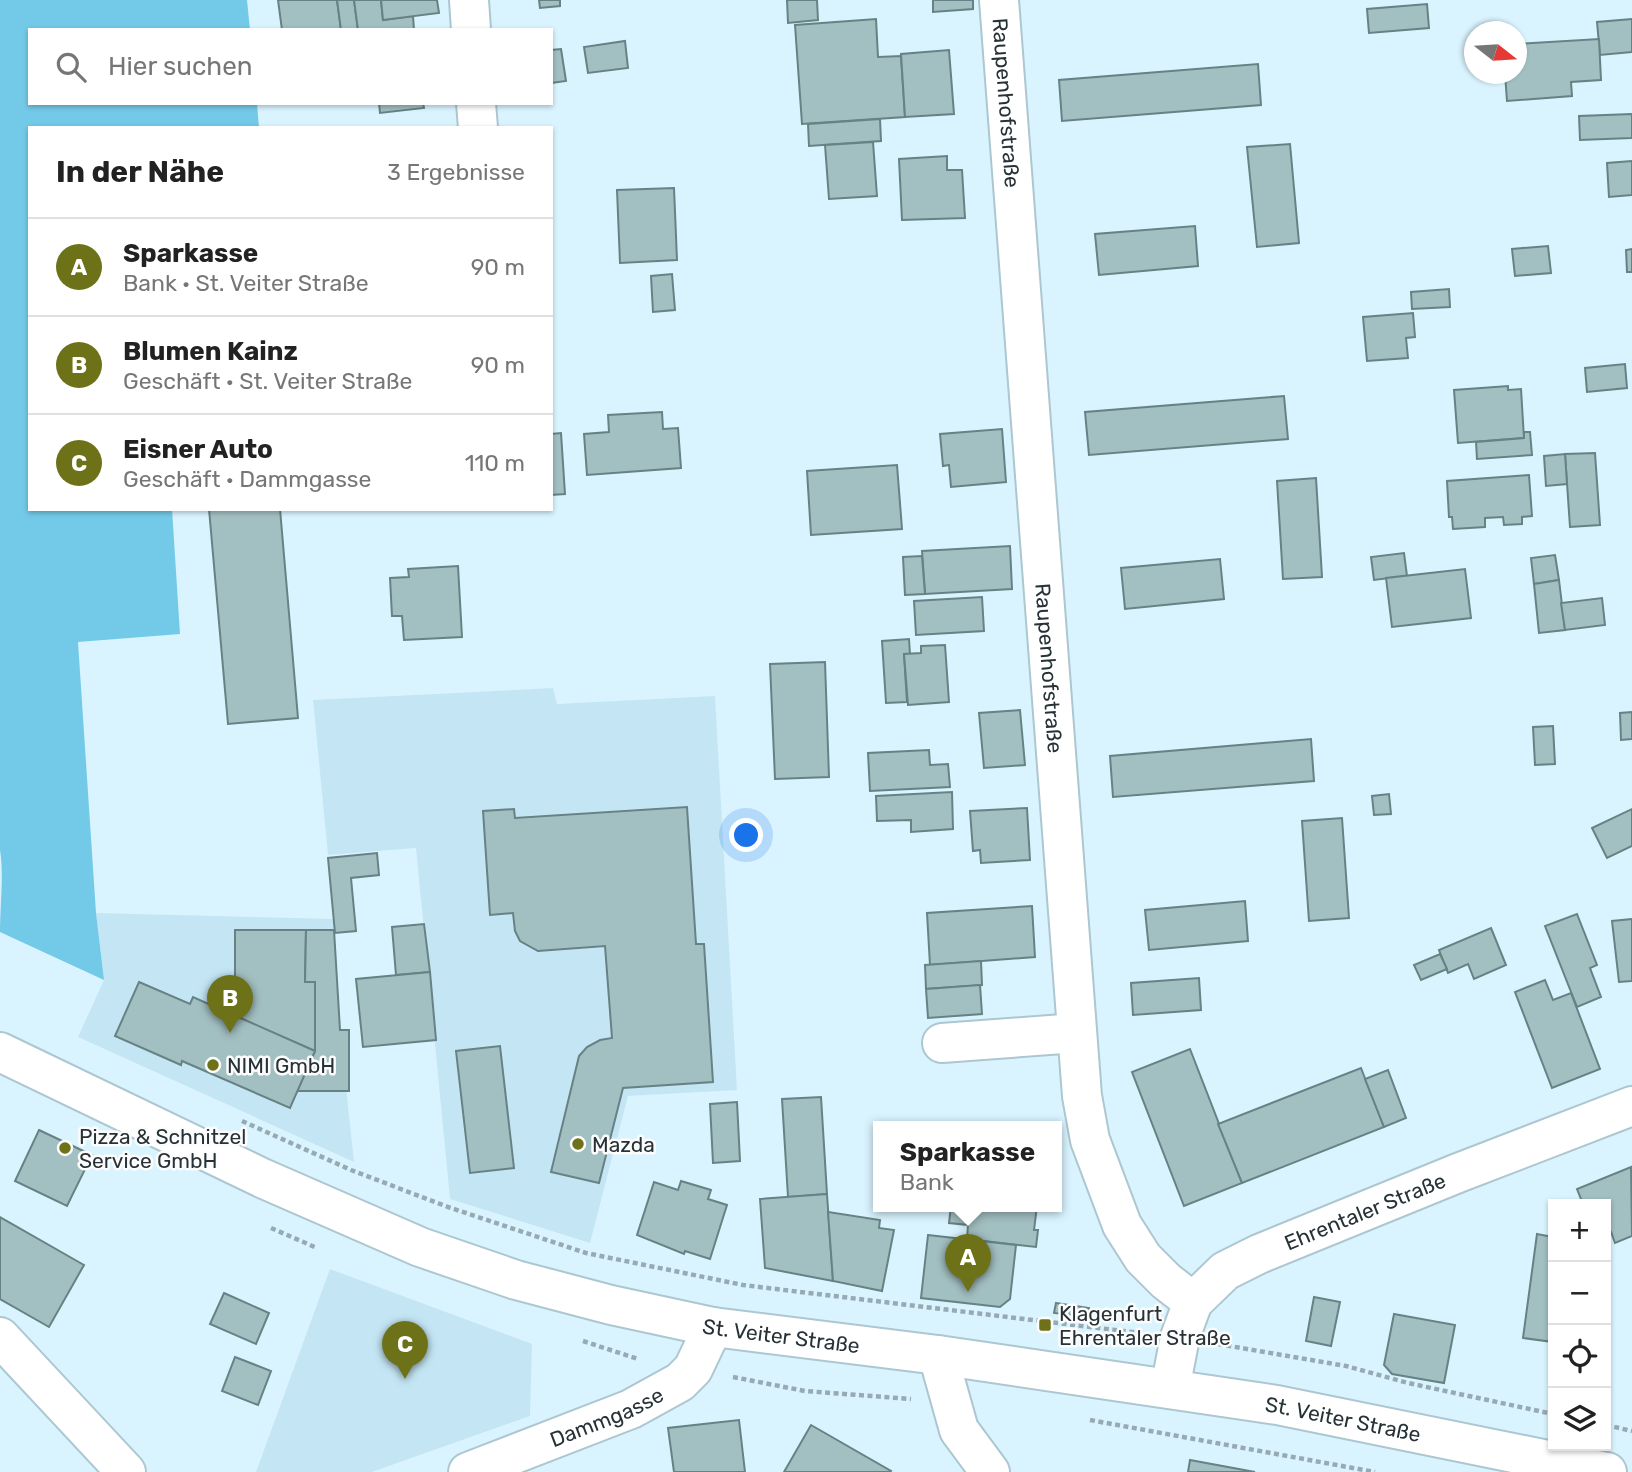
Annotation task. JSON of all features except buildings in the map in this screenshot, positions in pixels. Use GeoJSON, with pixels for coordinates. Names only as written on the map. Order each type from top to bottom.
{"type":"FeatureCollection","features":[{"type":"Feature","properties":{"kind":"street"},"geometry":{"type":"LineString","coordinates":[[469,0],[471,28]]}},
{"type":"Feature","properties":{"kind":"street","name":"Raupenhofstraße"},"geometry":{"type":"LineString","coordinates":[[999,0],[1082,1096],[1090,1140],[1122,1225],[1143,1258],[1193,1302]]}},
{"type":"Feature","properties":{"kind":"street"},"geometry":{"type":"LineString","coordinates":[[476,105],[478,126]]}},
{"type":"Feature","properties":{"kind":"street"},"geometry":{"type":"LineString","coordinates":[[942,1043],[1077,1033]]}},
{"type":"Feature","properties":{"kind":"street","name":"St. Veiter Straße"},"geometry":{"type":"LineString","coordinates":[[0,1052],[262,1178],[420,1247],[516,1280],[611,1305],[713,1327],[938,1355],[1277,1405],[1607,1472]]}},
{"type":"Feature","properties":{"kind":"street","name":"Ehrentaler Straße"},"geometry":{"type":"LineString","coordinates":[[1170,1389],[1180,1338],[1193,1302],[1225,1271],[1259,1254],[1458,1173],[1632,1106]]}},
{"type":"Feature","properties":{"kind":"street","name":"Dammgasse"},"geometry":{"type":"LineString","coordinates":[[468,1472],[631,1409],[680,1382],[693,1369],[713,1327]]}},
{"type":"Feature","properties":{"kind":"street"},"geometry":{"type":"LineString","coordinates":[[0,1337],[126,1472]]}},
{"type":"Feature","properties":{"kind":"street"},"geometry":{"type":"LineString","coordinates":[[938,1355],[959,1430],[990,1472]]}},
{"type":"Feature","properties":{"kind":"path"},"geometry":{"type":"LineString","coordinates":[[238,1119],[351,1170],[586,1253],[743,1284],[1180,1338],[1346,1366],[1408,1383],[1548,1413]]}},
{"type":"Feature","properties":{"kind":"path"},"geometry":{"type":"LineString","coordinates":[[1079,1418],[1375,1472]]}},
{"type":"Feature","properties":{"kind":"path"},"geometry":{"type":"LineString","coordinates":[[1611,1426],[1632,1431]]}},
{"type":"Feature","properties":{"kind":"shaded area"},"geometry":{"type":"Polygon","coordinates":[[[0,0],[247,0],[250,28],[28,28],[28,105],[257,105],[259,126],[28,126],[28,511],[172,511],[180,634],[78,642],[96,913],[104,980],[0,932],[0,0]]]}},
{"type":"Feature","properties":{"kind":"shaded area"},"geometry":{"type":"Polygon","coordinates":[[[553,688],[557,704],[715,696],[737,1090],[628,1096],[590,1243],[450,1199],[416,848],[328,855],[313,700],[553,688]]]}},
{"type":"Feature","properties":{"kind":"shaded area"},"geometry":{"type":"Polygon","coordinates":[[[96,913],[334,919],[340,1030],[354,1162],[78,1037],[104,980],[96,913]]]}},
{"type":"Feature","properties":{"kind":"shaded area"},"geometry":{"type":"Polygon","coordinates":[[[330,1269],[532,1344],[530,1416],[372,1472],[256,1472],[330,1269]]]}},
{"type":"Feature","properties":{"kind":"place","name":"Blumen Kainz"},"geometry":{"type":"Point","coordinates":[230,1033]}},
{"type":"Feature","properties":{"kind":"place","name":"NIMI GmbH"},"geometry":{"type":"Point","coordinates":[213,1065]}},
{"type":"Feature","properties":{"kind":"place","name":"Mazda"},"geometry":{"type":"Point","coordinates":[578,1144]}},
{"type":"Feature","properties":{"kind":"place","name":"Pizza & Schnitzel Service GmbH"},"geometry":{"type":"Point","coordinates":[65,1148]}},
{"type":"Feature","properties":{"kind":"place","name":"Sparkasse"},"geometry":{"type":"Point","coordinates":[968,1292]}},
{"type":"Feature","properties":{"kind":"place","name":"Klagenfurt Ehrentaler Straße"},"geometry":{"type":"Point","coordinates":[1045,1325]}},
{"type":"Feature","properties":{"kind":"place","name":"Eisner Auto"},"geometry":{"type":"Point","coordinates":[405,1379]}}]}
